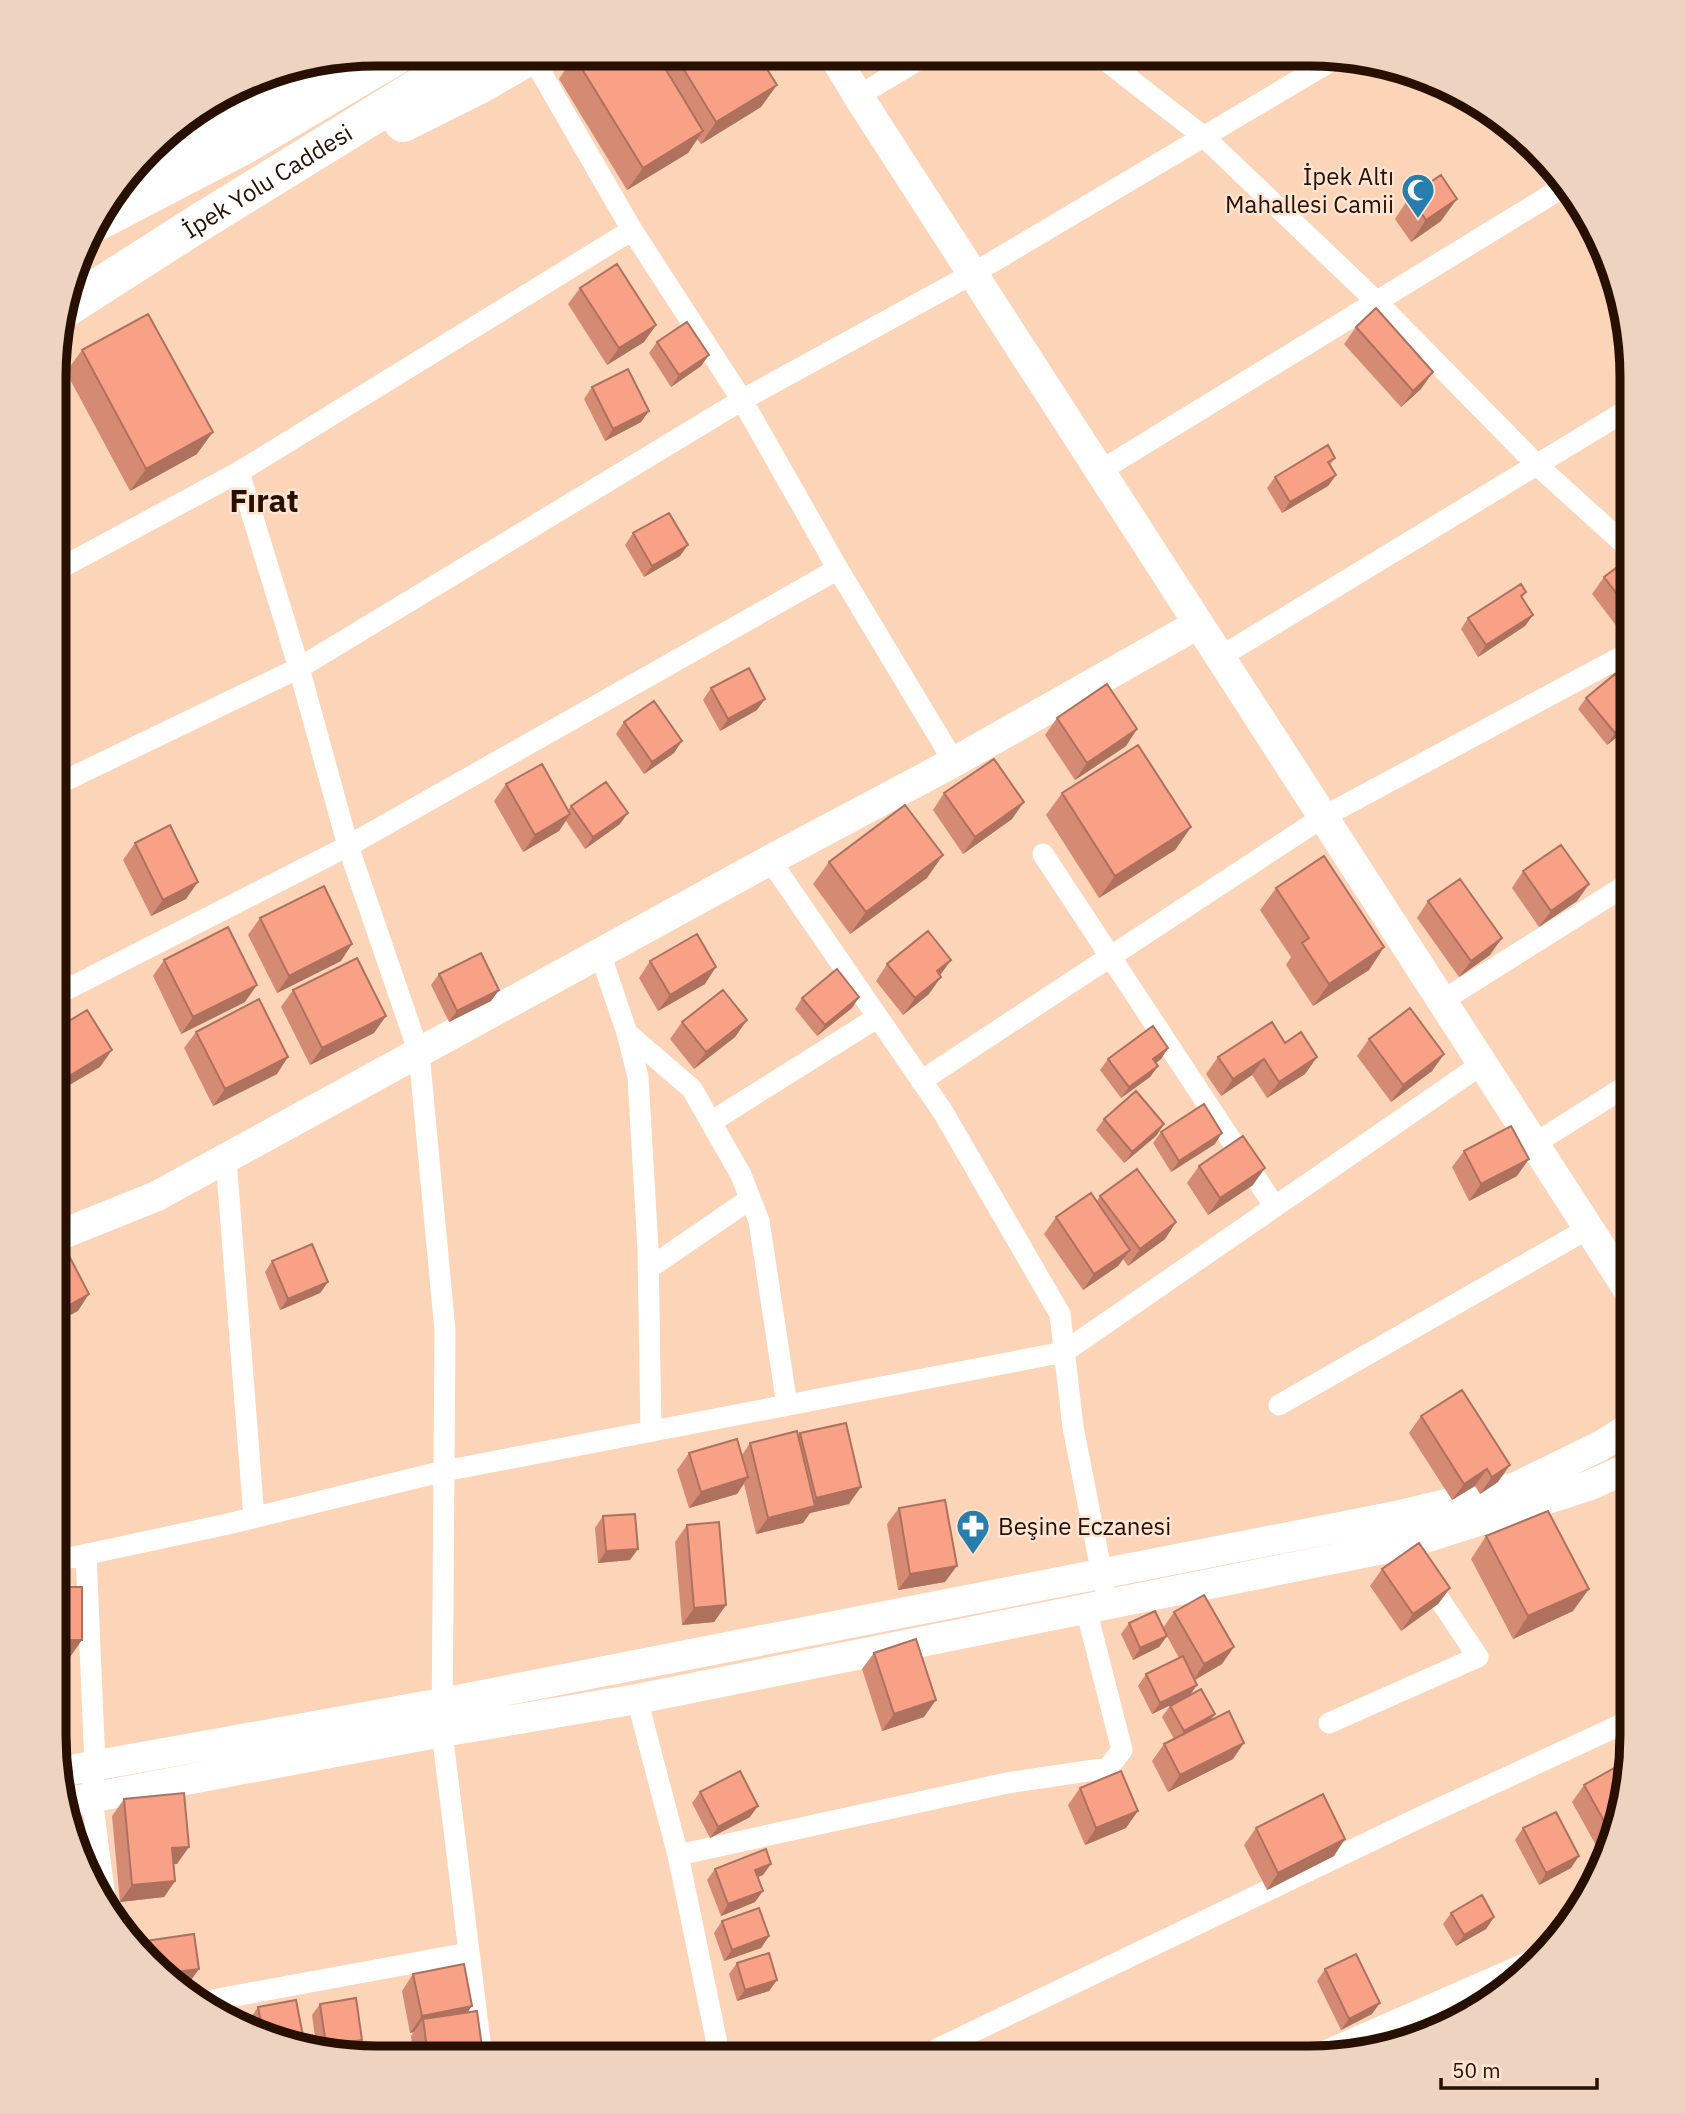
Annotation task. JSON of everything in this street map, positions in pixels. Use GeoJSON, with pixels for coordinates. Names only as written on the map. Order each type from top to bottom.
{"type":"FeatureCollection","features":[{"type":"Feature","properties":{"kind":"highway","name":"İpek Yolu Caddesi"},"geometry":{"type":"LineString","coordinates":[[114,213],[241,147],[379,66]]}},
{"type":"Feature","properties":{"kind":"highway","name":"İpek Yolu Caddesi"},"geometry":{"type":"LineString","coordinates":[[76,302],[453,66]]}},
{"type":"Feature","properties":{"kind":"highway"},"geometry":{"type":"LineString","coordinates":[[194,226],[479,85],[512,66]]}},
{"type":"Feature","properties":{"kind":"highway"},"geometry":{"type":"LineString","coordinates":[[149,166],[310,74]]}},
{"type":"Feature","properties":{"kind":"street"},"geometry":{"type":"LineString","coordinates":[[537,66],[632,230],[742,400],[838,569],[954,762]]}},
{"type":"Feature","properties":{"kind":"street"},"geometry":{"type":"LineString","coordinates":[[840,66],[1534,1144],[1589,1228],[1620,1258]]}},
{"type":"Feature","properties":{"kind":"street"},"geometry":{"type":"LineString","coordinates":[[858,96],[908,66]]}},
{"type":"Feature","properties":{"kind":"street"},"geometry":{"type":"LineString","coordinates":[[1113,66],[1204,137],[1377,302],[1537,465],[1620,540]]}},
{"type":"Feature","properties":{"kind":"street"},"geometry":{"type":"LineString","coordinates":[[66,780],[299,668],[742,400],[972,274],[1322,67]]}},
{"type":"Feature","properties":{"kind":"street"},"geometry":{"type":"LineString","coordinates":[[1100,471],[1557,191]]}},
{"type":"Feature","properties":{"kind":"street"},"geometry":{"type":"LineString","coordinates":[[66,565],[239,472],[632,230]]}},
{"type":"Feature","properties":{"kind":"street"},"geometry":{"type":"LineString","coordinates":[[1220,656],[1620,414]]}},
{"type":"Feature","properties":{"kind":"street"},"geometry":{"type":"LineString","coordinates":[[239,472],[299,668],[348,846],[419,1052],[445,1331],[442,1717],[480,2046]]}},
{"type":"Feature","properties":{"kind":"street"},"geometry":{"type":"LineString","coordinates":[[66,990],[348,846],[838,569]]}},
{"type":"Feature","properties":{"kind":"street"},"geometry":{"type":"LineString","coordinates":[[66,1233],[157,1196],[226,1159],[954,762],[1198,624]]}},
{"type":"Feature","properties":{"kind":"street"},"geometry":{"type":"LineString","coordinates":[[921,1081],[1323,817],[1620,657]]}},
{"type":"Feature","properties":{"kind":"street"},"geometry":{"type":"LineString","coordinates":[[1043,854],[1275,1207]]}},
{"type":"Feature","properties":{"kind":"street"},"geometry":{"type":"LineString","coordinates":[[678,1855],[1007,1783],[1108,1768],[1122,1750],[1097,1607],[1102,1574],[1073,1427],[1059,1314],[943,1112],[770,860]]}},
{"type":"Feature","properties":{"kind":"street"},"geometry":{"type":"LineString","coordinates":[[1442,1001],[1620,889]]}},
{"type":"Feature","properties":{"kind":"street"},"geometry":{"type":"LineString","coordinates":[[600,953],[638,1077],[648,1269],[651,1431]]}},
{"type":"Feature","properties":{"kind":"street"},"geometry":{"type":"LineString","coordinates":[[711,1122],[878,1017]]}},
{"type":"Feature","properties":{"kind":"street"},"geometry":{"type":"LineString","coordinates":[[626,1033],[692,1089],[741,1175],[759,1222],[787,1405]]}},
{"type":"Feature","properties":{"kind":"street"},"geometry":{"type":"LineString","coordinates":[[66,1558],[254,1518],[444,1471],[1064,1352],[1482,1063]]}},
{"type":"Feature","properties":{"kind":"street"},"geometry":{"type":"LineString","coordinates":[[1534,1144],[1620,1090]]}},
{"type":"Feature","properties":{"kind":"street"},"geometry":{"type":"LineString","coordinates":[[226,1159],[254,1518]]}},
{"type":"Feature","properties":{"kind":"street"},"geometry":{"type":"LineString","coordinates":[[648,1269],[750,1199]]}},
{"type":"Feature","properties":{"kind":"street"},"geometry":{"type":"LineString","coordinates":[[1279,1405],[1589,1228]]}},
{"type":"Feature","properties":{"kind":"street"},"geometry":{"type":"LineString","coordinates":[[78,1801],[442,1717],[1102,1574],[1395,1516],[1516,1487],[1620,1434]]}},
{"type":"Feature","properties":{"kind":"street"},"geometry":{"type":"LineString","coordinates":[[68,1770],[442,1717],[637,1699],[1403,1545],[1588,1486],[1620,1471]]}},
{"type":"Feature","properties":{"kind":"street"},"geometry":{"type":"LineString","coordinates":[[1329,1723],[1478,1657],[1403,1545]]}},
{"type":"Feature","properties":{"kind":"street"},"geometry":{"type":"LineString","coordinates":[[86,1554],[95,1765],[78,1801],[95,1865]]}},
{"type":"Feature","properties":{"kind":"street"},"geometry":{"type":"LineString","coordinates":[[637,1699],[678,1855],[718,2046]]}},
{"type":"Feature","properties":{"kind":"street"},"geometry":{"type":"LineString","coordinates":[[943,2046],[1620,1725]]}},
{"type":"Feature","properties":{"kind":"street"},"geometry":{"type":"LineString","coordinates":[[227,2008],[468,1953]]}},
{"type":"Feature","properties":{"kind":"street"},"geometry":{"type":"LineString","coordinates":[[1339,2045],[1516,1967]]}},
{"type":"Feature","properties":{"kind":"building"},"geometry":{"type":"Polygon","coordinates":[[[580,66],[664,66],[703,131],[643,168],[580,66]]]}},
{"type":"Feature","properties":{"kind":"building"},"geometry":{"type":"Polygon","coordinates":[[[682,66],[765,66],[777,85],[716,122],[682,66]]]}},
{"type":"Feature","properties":{"kind":"building"},"geometry":{"type":"Polygon","coordinates":[[[1441,175],[1457,199],[1426,220],[1410,196],[1441,175]]]}},
{"type":"Feature","properties":{"kind":"building"},"geometry":{"type":"Polygon","coordinates":[[[617,264],[656,325],[619,348],[580,288],[617,264]]]}},
{"type":"Feature","properties":{"kind":"building"},"geometry":{"type":"Polygon","coordinates":[[[1376,308],[1433,372],[1413,391],[1356,327],[1376,308]]]}},
{"type":"Feature","properties":{"kind":"building"},"geometry":{"type":"Polygon","coordinates":[[[148,314],[213,432],[146,469],[82,350],[148,314]]]}},
{"type":"Feature","properties":{"kind":"building"},"geometry":{"type":"Polygon","coordinates":[[[687,322],[709,355],[679,375],[657,342],[687,322]]]}},
{"type":"Feature","properties":{"kind":"building"},"geometry":{"type":"Polygon","coordinates":[[[628,369],[649,411],[613,429],[592,387],[628,369]]]}},
{"type":"Feature","properties":{"kind":"building"},"geometry":{"type":"Polygon","coordinates":[[[1328,445],[1335,458],[1328,462],[1336,475],[1290,502],[1275,477],[1328,445]]]}},
{"type":"Feature","properties":{"kind":"building"},"geometry":{"type":"Polygon","coordinates":[[[669,513],[688,545],[652,566],[633,533],[669,513]]]}},
{"type":"Feature","properties":{"kind":"building"},"geometry":{"type":"Polygon","coordinates":[[[1620,565],[1620,598],[1604,577],[1620,565]]]}},
{"type":"Feature","properties":{"kind":"building"},"geometry":{"type":"Polygon","coordinates":[[[1521,584],[1526,592],[1521,596],[1533,615],[1486,645],[1468,618],[1521,584]]]}},
{"type":"Feature","properties":{"kind":"building"},"geometry":{"type":"Polygon","coordinates":[[[749,668],[765,699],[728,719],[711,688],[749,668]]]}},
{"type":"Feature","properties":{"kind":"building"},"geometry":{"type":"Polygon","coordinates":[[[1615,674],[1620,680],[1620,729],[1615,733],[1586,698],[1615,674]]]}},
{"type":"Feature","properties":{"kind":"building"},"geometry":{"type":"Polygon","coordinates":[[[1107,684],[1137,729],[1087,763],[1057,718],[1107,684]]]}},
{"type":"Feature","properties":{"kind":"building"},"geometry":{"type":"Polygon","coordinates":[[[654,701],[682,741],[652,762],[624,722],[654,701]]]}},
{"type":"Feature","properties":{"kind":"building"},"geometry":{"type":"Polygon","coordinates":[[[1138,745],[1191,827],[1115,876],[1062,793],[1138,745]]]}},
{"type":"Feature","properties":{"kind":"building"},"geometry":{"type":"Polygon","coordinates":[[[994,759],[1024,802],[975,837],[944,793],[994,759]]]}},
{"type":"Feature","properties":{"kind":"building"},"geometry":{"type":"Polygon","coordinates":[[[542,764],[570,814],[535,835],[506,784],[542,764]]]}},
{"type":"Feature","properties":{"kind":"building"},"geometry":{"type":"Polygon","coordinates":[[[606,782],[628,813],[593,837],[571,806],[606,782]]]}},
{"type":"Feature","properties":{"kind":"building"},"geometry":{"type":"Polygon","coordinates":[[[905,805],[943,855],[866,912],[829,862],[905,805]]]}},
{"type":"Feature","properties":{"kind":"building"},"geometry":{"type":"Polygon","coordinates":[[[170,825],[198,882],[163,900],[135,843],[170,825]]]}},
{"type":"Feature","properties":{"kind":"building"},"geometry":{"type":"Polygon","coordinates":[[[1561,845],[1589,884],[1551,911],[1523,871],[1561,845]]]}},
{"type":"Feature","properties":{"kind":"building"},"geometry":{"type":"Polygon","coordinates":[[[1324,856],[1384,947],[1329,984],[1302,943],[1309,938],[1276,888],[1324,856]]]}},
{"type":"Feature","properties":{"kind":"building"},"geometry":{"type":"Polygon","coordinates":[[[1460,879],[1502,938],[1471,961],[1428,901],[1460,879]]]}},
{"type":"Feature","properties":{"kind":"building"},"geometry":{"type":"Polygon","coordinates":[[[324,886],[352,944],[289,976],[260,918],[324,886]]]}},
{"type":"Feature","properties":{"kind":"building"},"geometry":{"type":"Polygon","coordinates":[[[228,927],[257,985],[193,1017],[164,960],[228,927]]]}},
{"type":"Feature","properties":{"kind":"building"},"geometry":{"type":"Polygon","coordinates":[[[928,931],[951,960],[937,971],[941,977],[915,998],[887,964],[928,931]]]}},
{"type":"Feature","properties":{"kind":"building"},"geometry":{"type":"Polygon","coordinates":[[[697,934],[716,967],[670,995],[650,961],[697,934]]]}},
{"type":"Feature","properties":{"kind":"building"},"geometry":{"type":"Polygon","coordinates":[[[481,953],[499,990],[457,1011],[439,974],[481,953]]]}},
{"type":"Feature","properties":{"kind":"building"},"geometry":{"type":"Polygon","coordinates":[[[357,958],[386,1016],[322,1048],[293,990],[357,958]]]}},
{"type":"Feature","properties":{"kind":"building"},"geometry":{"type":"Polygon","coordinates":[[[837,969],[859,997],[825,1025],[802,998],[837,969]]]}},
{"type":"Feature","properties":{"kind":"building"},"geometry":{"type":"Polygon","coordinates":[[[723,990],[747,1020],[706,1052],[682,1022],[723,990]]]}},
{"type":"Feature","properties":{"kind":"building"},"geometry":{"type":"Polygon","coordinates":[[[259,999],[288,1057],[225,1089],[196,1032],[259,999]]]}},
{"type":"Feature","properties":{"kind":"building"},"geometry":{"type":"Polygon","coordinates":[[[1410,1008],[1444,1054],[1403,1085],[1369,1039],[1410,1008]]]}},
{"type":"Feature","properties":{"kind":"building"},"geometry":{"type":"Polygon","coordinates":[[[87,1010],[112,1050],[66,1078],[66,1023],[87,1010]]]}},
{"type":"Feature","properties":{"kind":"building"},"geometry":{"type":"Polygon","coordinates":[[[1272,1022],[1285,1043],[1301,1032],[1317,1057],[1279,1082],[1264,1059],[1233,1079],[1218,1057],[1272,1022]]]}},
{"type":"Feature","properties":{"kind":"building"},"geometry":{"type":"Polygon","coordinates":[[[1153,1026],[1168,1048],[1153,1059],[1158,1066],[1129,1087],[1108,1059],[1153,1026]]]}},
{"type":"Feature","properties":{"kind":"building"},"geometry":{"type":"Polygon","coordinates":[[[1136,1091],[1164,1124],[1132,1152],[1104,1119],[1136,1091]]]}},
{"type":"Feature","properties":{"kind":"building"},"geometry":{"type":"Polygon","coordinates":[[[1204,1104],[1222,1133],[1179,1161],[1161,1132],[1204,1104]]]}},
{"type":"Feature","properties":{"kind":"building"},"geometry":{"type":"Polygon","coordinates":[[[1511,1126],[1529,1159],[1481,1184],[1464,1151],[1511,1126]]]}},
{"type":"Feature","properties":{"kind":"building"},"geometry":{"type":"Polygon","coordinates":[[[1243,1136],[1265,1168],[1220,1198],[1199,1166],[1243,1136]]]}},
{"type":"Feature","properties":{"kind":"building"},"geometry":{"type":"Polygon","coordinates":[[[1137,1169],[1176,1222],[1140,1249],[1100,1196],[1137,1169]]]}},
{"type":"Feature","properties":{"kind":"building"},"geometry":{"type":"Polygon","coordinates":[[[1091,1193],[1130,1250],[1094,1274],[1056,1217],[1091,1193]]]}},
{"type":"Feature","properties":{"kind":"building"},"geometry":{"type":"Polygon","coordinates":[[[312,1244],[328,1282],[288,1299],[272,1261],[312,1244]]]}},
{"type":"Feature","properties":{"kind":"building"},"geometry":{"type":"Polygon","coordinates":[[[66,1252],[89,1294],[66,1307],[66,1252]]]}},
{"type":"Feature","properties":{"kind":"building"},"geometry":{"type":"Polygon","coordinates":[[[1462,1390],[1510,1465],[1492,1477],[1487,1469],[1464,1484],[1421,1416],[1462,1390]]]}},
{"type":"Feature","properties":{"kind":"building"},"geometry":{"type":"Polygon","coordinates":[[[846,1423],[861,1487],[816,1498],[800,1433],[846,1423]]]}},
{"type":"Feature","properties":{"kind":"building"},"geometry":{"type":"Polygon","coordinates":[[[797,1431],[815,1506],[768,1518],[750,1443],[797,1431]]]}},
{"type":"Feature","properties":{"kind":"building"},"geometry":{"type":"Polygon","coordinates":[[[737,1439],[748,1477],[701,1492],[689,1453],[737,1439]]]}},
{"type":"Feature","properties":{"kind":"building"},"geometry":{"type":"Polygon","coordinates":[[[945,1500],[957,1566],[910,1574],[899,1508],[945,1500]]]}},
{"type":"Feature","properties":{"kind":"building"},"geometry":{"type":"Polygon","coordinates":[[[1548,1511],[1589,1589],[1528,1616],[1486,1536],[1548,1511]]]}},
{"type":"Feature","properties":{"kind":"building"},"geometry":{"type":"Polygon","coordinates":[[[635,1514],[638,1549],[606,1551],[603,1516],[635,1514]]]}},
{"type":"Feature","properties":{"kind":"building"},"geometry":{"type":"Polygon","coordinates":[[[719,1522],[726,1605],[694,1608],[687,1525],[719,1522]]]}},
{"type":"Feature","properties":{"kind":"building"},"geometry":{"type":"Polygon","coordinates":[[[1419,1543],[1450,1588],[1413,1614],[1382,1569],[1419,1543]]]}},
{"type":"Feature","properties":{"kind":"building"},"geometry":{"type":"Polygon","coordinates":[[[66,1587],[82,1587],[82,1640],[66,1640],[66,1587]]]}},
{"type":"Feature","properties":{"kind":"building"},"geometry":{"type":"Polygon","coordinates":[[[1204,1595],[1234,1647],[1204,1664],[1174,1612],[1204,1595]]]}},
{"type":"Feature","properties":{"kind":"building"},"geometry":{"type":"Polygon","coordinates":[[[1155,1611],[1167,1636],[1140,1648],[1129,1623],[1155,1611]]]}},
{"type":"Feature","properties":{"kind":"building"},"geometry":{"type":"Polygon","coordinates":[[[916,1639],[936,1700],[894,1714],[874,1653],[916,1639]]]}},
{"type":"Feature","properties":{"kind":"building"},"geometry":{"type":"Polygon","coordinates":[[[1183,1656],[1197,1685],[1160,1703],[1146,1674],[1183,1656]]]}},
{"type":"Feature","properties":{"kind":"building"},"geometry":{"type":"Polygon","coordinates":[[[1201,1689],[1215,1714],[1184,1731],[1170,1706],[1201,1689]]]}},
{"type":"Feature","properties":{"kind":"building"},"geometry":{"type":"Polygon","coordinates":[[[1229,1711],[1244,1743],[1180,1775],[1164,1744],[1229,1711]]]}},
{"type":"Feature","properties":{"kind":"building"},"geometry":{"type":"Polygon","coordinates":[[[1616,1767],[1618,1770],[1606,1825],[1584,1785],[1616,1767]]]}},
{"type":"Feature","properties":{"kind":"building"},"geometry":{"type":"Polygon","coordinates":[[[740,1771],[758,1806],[718,1827],[700,1792],[740,1771]]]}},
{"type":"Feature","properties":{"kind":"building"},"geometry":{"type":"Polygon","coordinates":[[[1121,1771],[1138,1811],[1096,1828],[1080,1788],[1121,1771]]]}},
{"type":"Feature","properties":{"kind":"building"},"geometry":{"type":"Polygon","coordinates":[[[184,1793],[189,1847],[172,1848],[175,1881],[132,1885],[124,1799],[184,1793]]]}},
{"type":"Feature","properties":{"kind":"building"},"geometry":{"type":"Polygon","coordinates":[[[1323,1794],[1345,1839],[1278,1873],[1256,1828],[1323,1794]]]}},
{"type":"Feature","properties":{"kind":"building"},"geometry":{"type":"Polygon","coordinates":[[[1556,1812],[1579,1856],[1546,1873],[1523,1828],[1556,1812]]]}},
{"type":"Feature","properties":{"kind":"building"},"geometry":{"type":"Polygon","coordinates":[[[766,1849],[771,1864],[755,1870],[763,1891],[728,1904],[715,1869],[766,1849]]]}},
{"type":"Feature","properties":{"kind":"building"},"geometry":{"type":"Polygon","coordinates":[[[1482,1895],[1494,1917],[1464,1935],[1451,1913],[1482,1895]]]}},
{"type":"Feature","properties":{"kind":"building"},"geometry":{"type":"Polygon","coordinates":[[[759,1908],[769,1936],[732,1950],[722,1921],[759,1908]]]}},
{"type":"Feature","properties":{"kind":"building"},"geometry":{"type":"Polygon","coordinates":[[[194,1934],[199,1969],[176,1972],[144,1941],[194,1934]]]}},
{"type":"Feature","properties":{"kind":"building"},"geometry":{"type":"Polygon","coordinates":[[[769,1953],[777,1980],[745,1990],[737,1963],[769,1953]]]}},
{"type":"Feature","properties":{"kind":"building"},"geometry":{"type":"Polygon","coordinates":[[[1356,1954],[1380,2003],[1349,2019],[1325,1969],[1356,1954]]]}},
{"type":"Feature","properties":{"kind":"building"},"geometry":{"type":"Polygon","coordinates":[[[464,1964],[472,2006],[422,2016],[413,1974],[464,1964]]]}},
{"type":"Feature","properties":{"kind":"building"},"geometry":{"type":"Polygon","coordinates":[[[356,1998],[362,2040],[326,2042],[320,2004],[356,1998]]]}},
{"type":"Feature","properties":{"kind":"building"},"geometry":{"type":"Polygon","coordinates":[[[296,2000],[303,2038],[261,2024],[258,2007],[296,2000]]]}},
{"type":"Feature","properties":{"kind":"building"},"geometry":{"type":"Polygon","coordinates":[[[477,2011],[482,2046],[427,2046],[423,2019],[477,2011]]]}},
{"type":"Feature","properties":{"kind":"place","name":"İpek Altı Mahallesi Camii"},"geometry":{"type":"Point","coordinates":[1418,220]}},
{"type":"Feature","properties":{"kind":"place","name":"Beşine Eczanesi"},"geometry":{"type":"Point","coordinates":[973,1556]}},
{"type":"Feature","properties":{"kind":"district","name":"Fırat"},"geometry":{"type":"Point","coordinates":[264,500]}}]}
